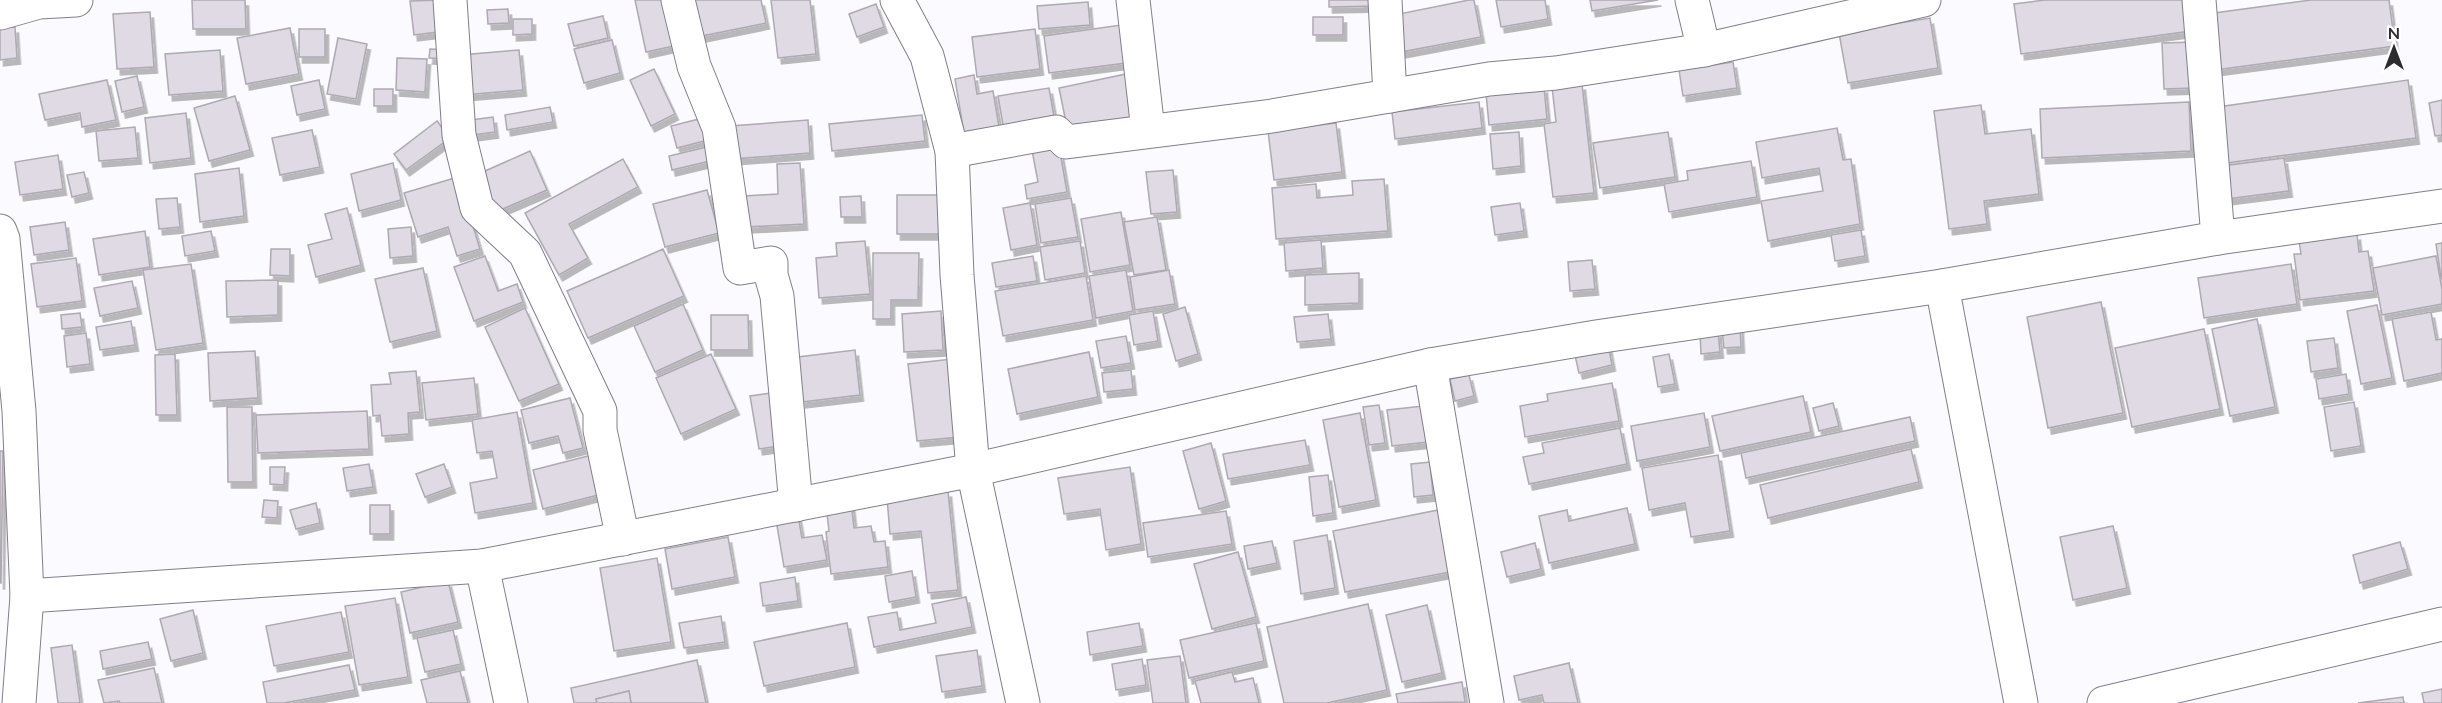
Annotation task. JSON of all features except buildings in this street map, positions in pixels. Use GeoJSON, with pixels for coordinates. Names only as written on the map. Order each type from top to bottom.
{"type":"FeatureCollection","features":[{"type":"Feature","properties":{"kind":"street"},"geometry":{"type":"LineString","coordinates":[[0,13],[39,2],[76,0]]}},
{"type":"Feature","properties":{"kind":"street"},"geometry":{"type":"LineString","coordinates":[[450,0],[459,135],[477,208],[525,253],[600,411],[600,430],[623,539]]}},
{"type":"Feature","properties":{"kind":"street"},"geometry":{"type":"LineString","coordinates":[[678,0],[694,66],[718,128],[740,268],[771,263],[771,274],[777,296],[796,505]]}},
{"type":"Feature","properties":{"kind":"street"},"geometry":{"type":"LineString","coordinates":[[897,0],[927,57],[952,151],[957,274],[974,470],[1023,703]]}},
{"type":"Feature","properties":{"kind":"street"},"geometry":{"type":"LineString","coordinates":[[1133,0],[1148,130]]}},
{"type":"Feature","properties":{"kind":"street"},"geometry":{"type":"LineString","coordinates":[[1385,0],[1390,96]]}},
{"type":"Feature","properties":{"kind":"street"},"geometry":{"type":"LineString","coordinates":[[1692,0],[1704,50]]}},
{"type":"Feature","properties":{"kind":"street"},"geometry":{"type":"LineString","coordinates":[[952,151],[1056,132],[1066,142],[1272,116],[1489,79],[1556,73],[1704,50],[1924,0]]}},
{"type":"Feature","properties":{"kind":"street"},"geometry":{"type":"LineString","coordinates":[[2204,0],[2198,0],[2218,238]]}},
{"type":"Feature","properties":{"kind":"street"},"geometry":{"type":"LineString","coordinates":[[27,596],[482,566],[974,470],[1430,365],[1596,337],[1942,286],[2218,238],[2442,206]]}},
{"type":"Feature","properties":{"kind":"street"},"geometry":{"type":"LineString","coordinates":[[0,231],[3,239],[19,411],[27,596],[19,703]]}},
{"type":"Feature","properties":{"kind":"street"},"geometry":{"type":"LineString","coordinates":[[1942,286],[2021,703]]}},
{"type":"Feature","properties":{"kind":"street"},"geometry":{"type":"LineString","coordinates":[[1430,365],[1487,703]]}},
{"type":"Feature","properties":{"kind":"street"},"geometry":{"type":"LineString","coordinates":[[482,566],[511,703]]}},
{"type":"Feature","properties":{"kind":"street"},"geometry":{"type":"LineString","coordinates":[[2104,703],[2442,624]]}}]}
